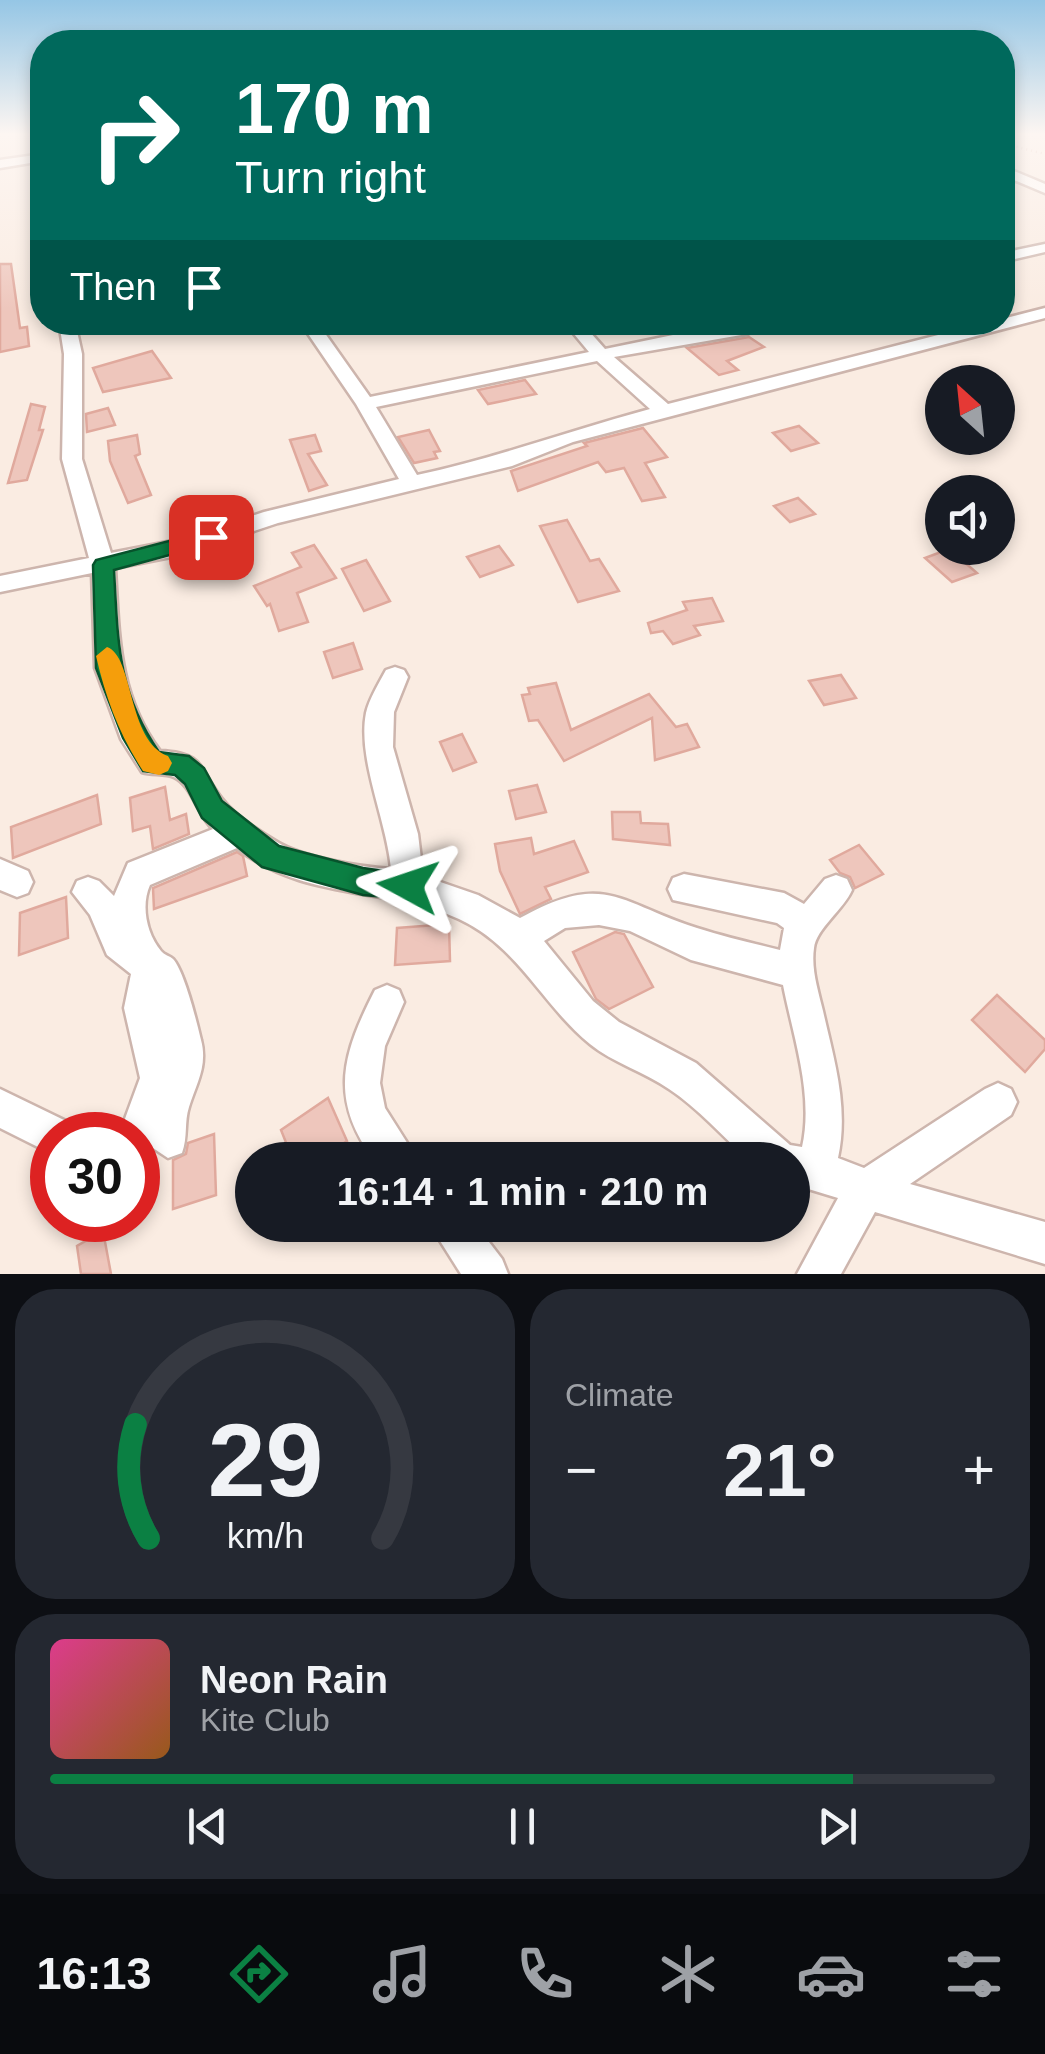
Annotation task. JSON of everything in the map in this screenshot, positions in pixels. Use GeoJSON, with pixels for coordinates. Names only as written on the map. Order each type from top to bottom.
{"type":"FeatureCollection","features":[{"type":"Feature","properties":{"kind":"street"},"geometry":{"type":"LineString","coordinates":[[1015,255],[1045,248]]}},
{"type":"Feature","properties":{"kind":"street"},"geometry":{"type":"LineString","coordinates":[[1015,321],[1045,313]]}},
{"type":"Feature","properties":{"kind":"street"},"geometry":{"type":"LineString","coordinates":[[69,335],[73,354],[72,459],[103,565],[108,668],[135,738],[152,763],[180,764],[194,776],[212,810],[272,858],[363,882],[408,886],[467,906],[504,926],[581,1013],[606,1035],[683,1076],[768,1142]]}},
{"type":"Feature","properties":{"kind":"street"},"geometry":{"type":"LineString","coordinates":[[317,335],[366,404],[411,483]]}},
{"type":"Feature","properties":{"kind":"street"},"geometry":{"type":"LineString","coordinates":[[583,335],[664,411]]}},
{"type":"Feature","properties":{"kind":"street"},"geometry":{"type":"LineString","coordinates":[[366,404],[697,335]]}},
{"type":"Feature","properties":{"kind":"street"},"geometry":{"type":"LineString","coordinates":[[0,584],[103,565],[505,462],[566,438],[959,335]]}},
{"type":"Feature","properties":{"kind":"street"},"geometry":{"type":"LineString","coordinates":[[395,677],[380,712],[379,748],[402,834],[408,886]]}},
{"type":"Feature","properties":{"kind":"street"},"geometry":{"type":"LineString","coordinates":[[150,965],[130,930],[132,884],[139,874],[241,832]]}},
{"type":"Feature","properties":{"kind":"street"},"geometry":{"type":"LineString","coordinates":[[684,889],[784,909],[808,924]]}},
{"type":"Feature","properties":{"kind":"street"},"geometry":{"type":"LineString","coordinates":[[810,1148],[825,1130],[822,1088],[797,972],[798,938],[836,890]]}},
{"type":"Feature","properties":{"kind":"street"},"geometry":{"type":"LineString","coordinates":[[88,892],[102,904],[119,944],[161,971],[172,995],[176,1024],[184,1041],[181,1084],[160,1124]]}},
{"type":"Feature","properties":{"kind":"street"},"geometry":{"type":"LineString","coordinates":[[517,938],[561,912],[600,909],[633,916],[691,943],[797,972]]}},
{"type":"Feature","properties":{"kind":"street"},"geometry":{"type":"LineString","coordinates":[[386,1142],[360,1101],[363,1048],[387,1002]]}},
{"type":"Feature","properties":{"kind":"street"},"geometry":{"type":"LineString","coordinates":[[818,1274],[865,1190],[998,1102]]}},
{"type":"Feature","properties":{"kind":"street"},"geometry":{"type":"LineString","coordinates":[[0,1108],[30,1124]]}},
{"type":"Feature","properties":{"kind":"street"},"geometry":{"type":"LineString","coordinates":[[810,1169],[865,1190],[965,1221],[1015,1231],[1045,1243]]}},
{"type":"Feature","properties":{"kind":"street"},"geometry":{"type":"LineString","coordinates":[[463,1242],[487,1274]]}},
{"type":"Feature","properties":{"kind":"building"},"geometry":{"type":"Polygon","coordinates":[[[0,264],[11,264],[20,328],[27,327],[29,346],[0,352],[0,264]]]}},
{"type":"Feature","properties":{"kind":"building"},"geometry":{"type":"Polygon","coordinates":[[[749,337],[764,347],[727,361],[738,370],[719,375],[687,348],[749,337]]]}},
{"type":"Feature","properties":{"kind":"building"},"geometry":{"type":"Polygon","coordinates":[[[152,351],[171,378],[103,392],[93,368],[152,351]]]}},
{"type":"Feature","properties":{"kind":"building"},"geometry":{"type":"Polygon","coordinates":[[[525,380],[536,394],[488,404],[478,390],[525,380]]]}},
{"type":"Feature","properties":{"kind":"building"},"geometry":{"type":"Polygon","coordinates":[[[31,404],[45,407],[39,430],[43,430],[27,480],[8,483],[31,404]]]}},
{"type":"Feature","properties":{"kind":"building"},"geometry":{"type":"Polygon","coordinates":[[[108,408],[115,425],[87,432],[86,414],[108,408]]]}},
{"type":"Feature","properties":{"kind":"building"},"geometry":{"type":"Polygon","coordinates":[[[799,426],[818,443],[791,451],[773,433],[799,426]]]}},
{"type":"Feature","properties":{"kind":"building"},"geometry":{"type":"Polygon","coordinates":[[[643,428],[667,457],[645,463],[665,497],[642,501],[624,468],[606,472],[598,462],[518,491],[511,471],[587,446],[584,443],[643,428]]]}},
{"type":"Feature","properties":{"kind":"building"},"geometry":{"type":"Polygon","coordinates":[[[429,430],[440,451],[434,452],[437,458],[414,463],[398,437],[429,430]]]}},
{"type":"Feature","properties":{"kind":"building"},"geometry":{"type":"Polygon","coordinates":[[[137,435],[140,454],[135,456],[151,495],[128,503],[110,461],[108,441],[137,435]]]}},
{"type":"Feature","properties":{"kind":"building"},"geometry":{"type":"Polygon","coordinates":[[[315,435],[321,451],[308,454],[327,485],[309,491],[290,440],[315,435]]]}},
{"type":"Feature","properties":{"kind":"building"},"geometry":{"type":"Polygon","coordinates":[[[798,498],[815,514],[790,522],[774,506],[798,498]]]}},
{"type":"Feature","properties":{"kind":"building"},"geometry":{"type":"Polygon","coordinates":[[[567,520],[590,561],[599,559],[619,591],[578,602],[540,526],[567,520]]]}},
{"type":"Feature","properties":{"kind":"building"},"geometry":{"type":"Polygon","coordinates":[[[314,545],[336,578],[297,593],[308,622],[279,631],[270,604],[267,606],[254,586],[301,567],[292,553],[314,545]]]}},
{"type":"Feature","properties":{"kind":"building"},"geometry":{"type":"Polygon","coordinates":[[[499,546],[513,565],[480,577],[467,557],[499,546]]]}},
{"type":"Feature","properties":{"kind":"building"},"geometry":{"type":"Polygon","coordinates":[[[366,560],[390,601],[364,611],[342,569],[366,560]]]}},
{"type":"Feature","properties":{"kind":"building"},"geometry":{"type":"Polygon","coordinates":[[[933,565],[968,565],[977,573],[952,582],[933,565]]]}},
{"type":"Feature","properties":{"kind":"building"},"geometry":{"type":"Polygon","coordinates":[[[712,598],[723,621],[694,626],[700,635],[673,644],[663,631],[651,633],[648,623],[687,610],[683,602],[712,598]]]}},
{"type":"Feature","properties":{"kind":"building"},"geometry":{"type":"Polygon","coordinates":[[[353,643],[362,669],[333,678],[324,652],[353,643]]]}},
{"type":"Feature","properties":{"kind":"building"},"geometry":{"type":"Polygon","coordinates":[[[841,675],[856,698],[824,705],[809,681],[841,675]]]}},
{"type":"Feature","properties":{"kind":"building"},"geometry":{"type":"Polygon","coordinates":[[[556,683],[571,730],[649,694],[676,727],[687,724],[699,747],[655,760],[652,718],[564,761],[538,720],[529,721],[522,695],[530,694],[528,688],[556,683]]]}},
{"type":"Feature","properties":{"kind":"building"},"geometry":{"type":"Polygon","coordinates":[[[462,734],[476,762],[453,771],[440,742],[462,734]]]}},
{"type":"Feature","properties":{"kind":"building"},"geometry":{"type":"Polygon","coordinates":[[[537,785],[546,812],[516,819],[509,791],[537,785]]]}},
{"type":"Feature","properties":{"kind":"building"},"geometry":{"type":"Polygon","coordinates":[[[165,787],[170,820],[186,814],[189,834],[153,849],[150,826],[133,831],[130,798],[165,787]]]}},
{"type":"Feature","properties":{"kind":"building"},"geometry":{"type":"Polygon","coordinates":[[[97,795],[101,824],[13,858],[11,827],[97,795]]]}},
{"type":"Feature","properties":{"kind":"building"},"geometry":{"type":"Polygon","coordinates":[[[612,812],[640,812],[641,823],[668,824],[670,845],[613,839],[612,812]]]}},
{"type":"Feature","properties":{"kind":"building"},"geometry":{"type":"Polygon","coordinates":[[[531,838],[534,854],[574,841],[588,872],[545,887],[551,899],[520,914],[500,871],[495,844],[531,838]]]}},
{"type":"Feature","properties":{"kind":"building"},"geometry":{"type":"Polygon","coordinates":[[[859,845],[883,874],[855,888],[850,877],[840,873],[830,860],[859,845]]]}},
{"type":"Feature","properties":{"kind":"building"},"geometry":{"type":"Polygon","coordinates":[[[237,852],[243,856],[247,876],[154,909],[153,888],[237,852]]]}},
{"type":"Feature","properties":{"kind":"building"},"geometry":{"type":"Polygon","coordinates":[[[66,897],[68,938],[19,955],[20,913],[66,897]]]}},
{"type":"Feature","properties":{"kind":"building"},"geometry":{"type":"Polygon","coordinates":[[[449,924],[450,961],[395,965],[397,928],[449,924]]]}},
{"type":"Feature","properties":{"kind":"building"},"geometry":{"type":"Polygon","coordinates":[[[615,932],[624,934],[653,987],[609,1009],[596,999],[573,952],[615,932]]]}},
{"type":"Feature","properties":{"kind":"building"},"geometry":{"type":"Polygon","coordinates":[[[997,995],[1045,1040],[1045,1049],[1025,1072],[972,1020],[997,995]]]}},
{"type":"Feature","properties":{"kind":"building"},"geometry":{"type":"Polygon","coordinates":[[[328,1098],[347,1141],[286,1142],[281,1130],[328,1098]]]}},
{"type":"Feature","properties":{"kind":"building"},"geometry":{"type":"Polygon","coordinates":[[[214,1134],[216,1195],[173,1209],[173,1160],[186,1154],[188,1143],[214,1134]]]}},
{"type":"Feature","properties":{"kind":"building"},"geometry":{"type":"Polygon","coordinates":[[[105,1242],[111,1274],[81,1274],[77,1246],[105,1242]]]}},
{"type":"Feature","properties":{"kind":"slow traffic"},"geometry":{"type":"LineString","coordinates":[[107,656],[118,700],[135,738],[152,763],[159,763]]}},
{"type":"Feature","properties":{"kind":"route"},"geometry":{"type":"LineString","coordinates":[[211,537],[103,565],[108,668],[135,738],[152,763],[180,764],[194,776],[212,810],[272,858],[363,882],[408,886]]}}]}
